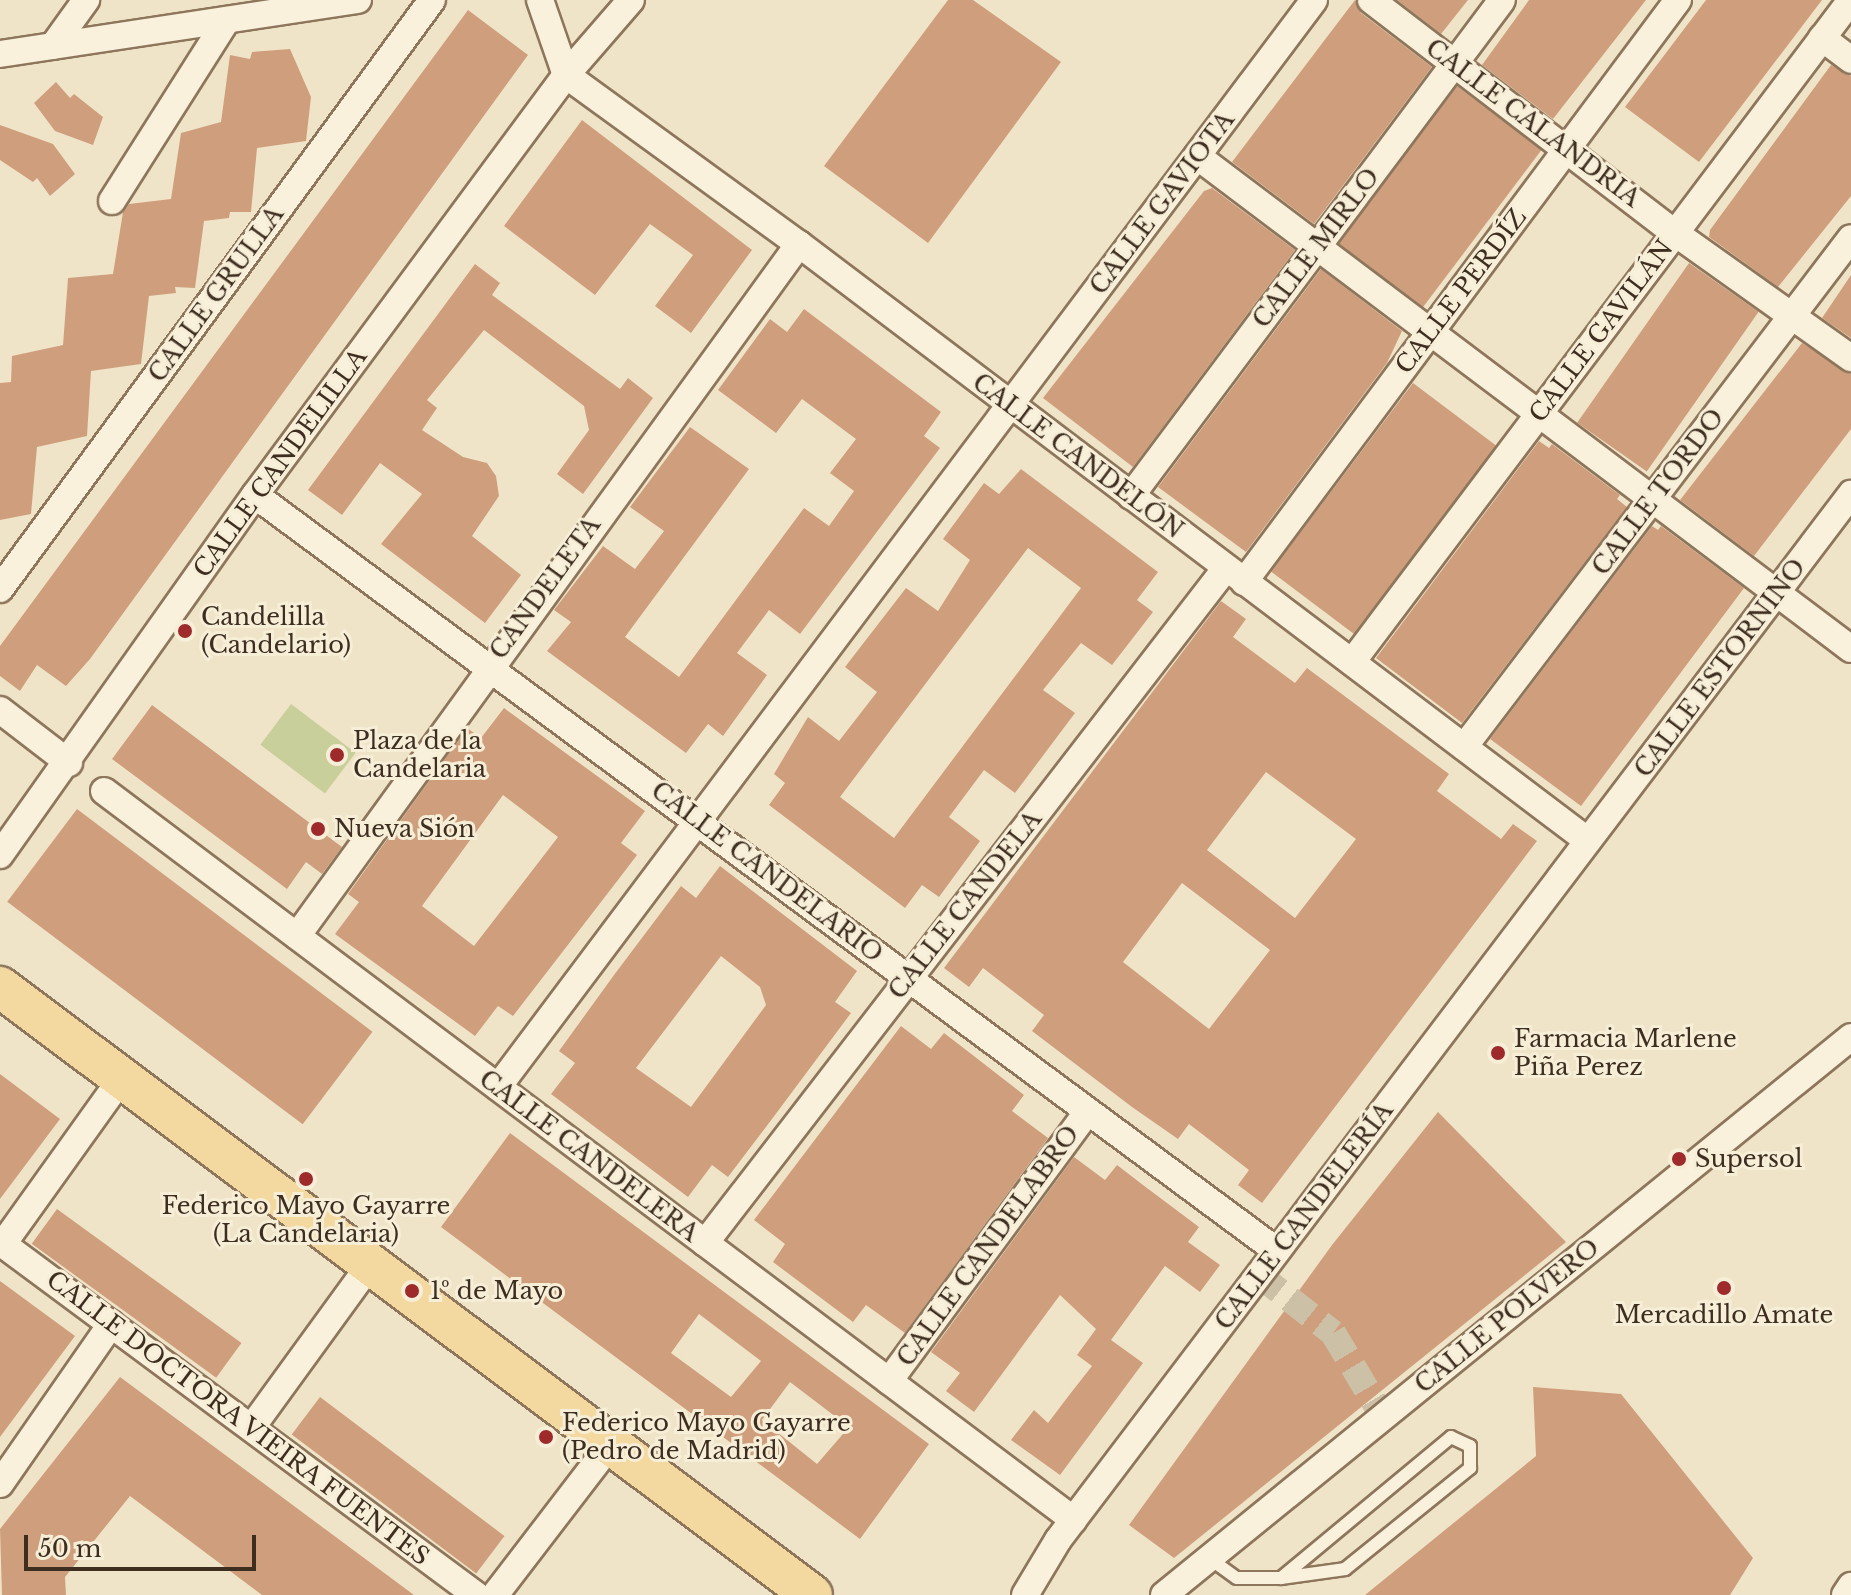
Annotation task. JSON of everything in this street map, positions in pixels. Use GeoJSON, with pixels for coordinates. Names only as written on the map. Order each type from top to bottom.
{"type":"FeatureCollection","features":[{"type":"Feature","properties":{"kind":"main road"},"geometry":{"type":"LineString","coordinates":[[0,987],[812,1595]]}},
{"type":"Feature","properties":{"kind":"street"},"geometry":{"type":"LineString","coordinates":[[53,46],[86,0]]}},
{"type":"Feature","properties":{"kind":"street"},"geometry":{"type":"LineString","coordinates":[[0,54],[349,0]]}},
{"type":"Feature","properties":{"kind":"street","name":"CALLE GRULLA"},"geometry":{"type":"LineString","coordinates":[[0,589],[432,0]]}},
{"type":"Feature","properties":{"kind":"street"},"geometry":{"type":"LineString","coordinates":[[540,0],[566,75]]}},
{"type":"Feature","properties":{"kind":"street","name":"CALLE CANDELILLA"},"geometry":{"type":"LineString","coordinates":[[0,855],[69,763],[255,495],[566,75],[631,0]]}},
{"type":"Feature","properties":{"kind":"street","name":"CALLE GAVIOTA"},"geometry":{"type":"LineString","coordinates":[[498,1087],[1314,0]]}},
{"type":"Feature","properties":{"kind":"street","name":"CALLE CALANDRIA"},"geometry":{"type":"LineString","coordinates":[[1371,0],[1568,147],[1675,233],[1851,358]]}},
{"type":"Feature","properties":{"kind":"street","name":"CALLE MIRLO"},"geometry":{"type":"LineString","coordinates":[[1131,496],[1502,0]]}},
{"type":"Feature","properties":{"kind":"street","name":"CALLE PERDÍZ"},"geometry":{"type":"LineString","coordinates":[[1235,575],[1429,333],[1678,0]]}},
{"type":"Feature","properties":{"kind":"street","name":"CALLE GAVILÁN"},"geometry":{"type":"LineString","coordinates":[[1352,662],[1851,0]]}},
{"type":"Feature","properties":{"kind":"street"},"geometry":{"type":"LineString","coordinates":[[112,201],[227,20]]}},
{"type":"Feature","properties":{"kind":"street"},"geometry":{"type":"LineString","coordinates":[[1822,38],[1851,60]]}},
{"type":"Feature","properties":{"kind":"street","name":"CALLE CANDELÓN"},"geometry":{"type":"LineString","coordinates":[[566,75],[799,244],[1588,841]]}},
{"type":"Feature","properties":{"kind":"street"},"geometry":{"type":"LineString","coordinates":[[1197,156],[1775,595],[1851,649]]}},
{"type":"Feature","properties":{"kind":"street","name":"CALLE TORDO"},"geometry":{"type":"LineString","coordinates":[[1464,747],[1851,238]]}},
{"type":"Feature","properties":{"kind":"street","name":"CANDELETA"},"geometry":{"type":"LineString","coordinates":[[297,936],[489,665],[799,244]]}},
{"type":"Feature","properties":{"kind":"street","name":"CALLE ESTORNINO"},"geometry":{"type":"LineString","coordinates":[[1588,841],[1851,494]]}},
{"type":"Feature","properties":{"kind":"street","name":"CALLE CANDELARIO"},"geometry":{"type":"LineString","coordinates":[[255,495],[489,665],[1277,1251]]}},
{"type":"Feature","properties":{"kind":"street","name":"CALLE CANDELA"},"geometry":{"type":"LineString","coordinates":[[705,1243],[909,978],[1235,575]]}},
{"type":"Feature","properties":{"kind":"street"},"geometry":{"type":"LineString","coordinates":[[0,710],[69,763]]}},
{"type":"Feature","properties":{"kind":"street","name":"CALLE CANDELERA"},"geometry":{"type":"LineString","coordinates":[[104,791],[1074,1520]]}},
{"type":"Feature","properties":{"kind":"street","name":"CALLE CANDELERÍA"},"geometry":{"type":"LineString","coordinates":[[1025,1595],[1074,1520],[1588,841]]}},
{"type":"Feature","properties":{"kind":"street","name":"CALLE POLVERO"},"geometry":{"type":"LineString","coordinates":[[1164,1595],[1851,1037]]}},
{"type":"Feature","properties":{"kind":"street"},"geometry":{"type":"LineString","coordinates":[[1,1243],[122,1078]]}},
{"type":"Feature","properties":{"kind":"street","name":"CALLE CANDELABRO"},"geometry":{"type":"LineString","coordinates":[[889,1381],[1088,1111]]}},
{"type":"Feature","properties":{"kind":"street","name":"CALLE DOCTORA VIEIRA FUENTES"},"geometry":{"type":"LineString","coordinates":[[1,1243],[476,1595]]}},
{"type":"Feature","properties":{"kind":"street"},"geometry":{"type":"LineString","coordinates":[[252,1427],[371,1263]]}},
{"type":"Feature","properties":{"kind":"street"},"geometry":{"type":"LineString","coordinates":[[1,1477],[111,1324]]}},
{"type":"Feature","properties":{"kind":"street"},"geometry":{"type":"LineString","coordinates":[[495,1595],[611,1444]]}},
{"type":"Feature","properties":{"kind":"street"},"geometry":{"type":"LineString","coordinates":[[1845,1595],[1851,1586]]}},
{"type":"Feature","properties":{"kind":"lane"},"geometry":{"type":"LineString","coordinates":[[1209,1558],[1237,1578],[1281,1578],[1345,1569],[1470,1468],[1470,1446],[1451,1437],[1281,1578]]}},
{"type":"Feature","properties":{"kind":"green space"},"geometry":{"type":"Polygon","coordinates":[[[291,704],[356,753],[325,793],[260,745],[291,704]]]}},
{"type":"Feature","properties":{"kind":"building"},"geometry":{"type":"Polygon","coordinates":[[[948,0],[973,0],[1061,62],[928,243],[824,166],[948,0]]]}},
{"type":"Feature","properties":{"kind":"building"},"geometry":{"type":"Polygon","coordinates":[[[1355,0],[1361,13],[1432,67],[1314,224],[1232,162],[1355,0]]]}},
{"type":"Feature","properties":{"kind":"building"},"geometry":{"type":"Polygon","coordinates":[[[1397,0],[1468,0],[1441,34],[1397,0]]]}},
{"type":"Feature","properties":{"kind":"building"},"geometry":{"type":"Polygon","coordinates":[[[1529,0],[1646,0],[1553,119],[1482,65],[1529,0]]]}},
{"type":"Feature","properties":{"kind":"building"},"geometry":{"type":"Polygon","coordinates":[[[1706,0],[1822,0],[1699,162],[1625,107],[1706,0]]]}},
{"type":"Feature","properties":{"kind":"building"},"geometry":{"type":"Polygon","coordinates":[[[468,10],[528,55],[90,659],[66,686],[37,665],[20,691],[0,676],[0,646],[468,10]]]}},
{"type":"Feature","properties":{"kind":"building"},"geometry":{"type":"Polygon","coordinates":[[[290,49],[311,97],[306,141],[257,148],[251,212],[230,212],[229,218],[204,221],[195,288],[175,287],[176,293],[149,296],[141,364],[91,371],[87,436],[37,447],[31,514],[0,520],[0,383],[11,382],[12,356],[63,345],[68,278],[113,274],[123,212],[129,204],[171,199],[181,133],[221,122],[230,55],[250,59],[252,52],[290,49]]]}},
{"type":"Feature","properties":{"kind":"building"},"geometry":{"type":"Polygon","coordinates":[[[1831,65],[1851,76],[1851,196],[1778,287],[1709,237],[1710,230],[1831,65]]]}},
{"type":"Feature","properties":{"kind":"building"},"geometry":{"type":"Polygon","coordinates":[[[56,82],[70,98],[74,94],[103,117],[93,145],[55,131],[34,103],[56,82]]]}},
{"type":"Feature","properties":{"kind":"building"},"geometry":{"type":"Polygon","coordinates":[[[1457,86],[1542,150],[1423,307],[1338,243],[1457,86]]]}},
{"type":"Feature","properties":{"kind":"building"},"geometry":{"type":"Polygon","coordinates":[[[582,120],[752,250],[691,333],[655,306],[693,255],[650,224],[595,295],[504,226],[582,120]]]}},
{"type":"Feature","properties":{"kind":"building"},"geometry":{"type":"Polygon","coordinates":[[[0,125],[53,144],[75,174],[50,196],[37,178],[33,182],[0,160],[0,125]]]}},
{"type":"Feature","properties":{"kind":"building"},"geometry":{"type":"Polygon","coordinates":[[[1212,188],[1295,250],[1133,467],[1043,398],[1204,191],[1212,188]]]}},
{"type":"Feature","properties":{"kind":"building"},"geometry":{"type":"Polygon","coordinates":[[[1689,263],[1759,312],[1647,471],[1577,423],[1689,263]]]}},
{"type":"Feature","properties":{"kind":"building"},"geometry":{"type":"Polygon","coordinates":[[[475,264],[500,283],[492,295],[620,389],[628,378],[653,398],[583,494],[557,474],[589,430],[584,406],[484,330],[427,400],[437,408],[422,430],[463,457],[487,463],[496,476],[499,496],[472,536],[521,575],[485,623],[381,544],[422,494],[380,463],[342,515],[308,490],[475,264]]]}},
{"type":"Feature","properties":{"kind":"building"},"geometry":{"type":"Polygon","coordinates":[[[1321,269],[1402,331],[1387,363],[1246,552],[1158,487],[1321,269]]]}},
{"type":"Feature","properties":{"kind":"building"},"geometry":{"type":"Polygon","coordinates":[[[1851,275],[1851,338],[1822,318],[1851,275]]]}},
{"type":"Feature","properties":{"kind":"building"},"geometry":{"type":"Polygon","coordinates":[[[804,309],[941,412],[924,436],[940,448],[800,634],[769,610],[737,653],[767,675],[723,736],[708,724],[686,753],[547,651],[571,622],[554,610],[603,546],[635,569],[664,531],[630,507],[690,427],[749,469],[625,637],[679,677],[804,508],[829,526],[854,491],[830,473],[856,439],[802,399],[776,433],[718,390],[770,319],[787,332],[804,309]]]}},
{"type":"Feature","properties":{"kind":"building"},"geometry":{"type":"Polygon","coordinates":[[[1802,343],[1851,374],[1851,429],[1754,556],[1680,500],[1802,343]]]}},
{"type":"Feature","properties":{"kind":"building"},"geometry":{"type":"Polygon","coordinates":[[[1413,383],[1496,446],[1354,634],[1271,571],[1413,383]]]}},
{"type":"Feature","properties":{"kind":"building"},"geometry":{"type":"Polygon","coordinates":[[[1539,441],[1549,448],[1552,444],[1620,495],[1617,499],[1627,507],[1462,723],[1376,658],[1539,441]]]}},
{"type":"Feature","properties":{"kind":"building"},"geometry":{"type":"Polygon","coordinates":[[[1021,469],[1158,572],[1137,600],[1153,612],[1112,665],[1081,643],[1043,690],[1075,713],[1015,793],[984,770],[949,817],[980,841],[939,897],[922,885],[905,908],[769,805],[785,783],[774,774],[808,717],[839,741],[877,692],[845,667],[906,588],[938,611],[970,560],[943,539],[984,483],[999,494],[1021,469]],[[1028,548],[840,797],[894,838],[1081,588],[1028,548]]]}},
{"type":"Feature","properties":{"kind":"building"},"geometry":{"type":"Polygon","coordinates":[[[1652,526],[1658,530],[1661,526],[1744,588],[1581,806],[1490,739],[1652,526]]]}},
{"type":"Feature","properties":{"kind":"building"},"geometry":{"type":"Polygon","coordinates":[[[1221,601],[1246,619],[1233,637],[1295,683],[1307,668],[1449,774],[1437,791],[1501,839],[1513,824],[1537,841],[1262,1203],[1238,1185],[1249,1170],[1189,1124],[1178,1139],[1132,1107],[1032,1031],[1044,1015],[983,968],[969,987],[944,968],[1221,601]],[[1266,772],[1207,850],[1295,918],[1356,839],[1266,772]],[[1182,883],[1123,962],[1209,1029],[1270,950],[1182,883]]]}},
{"type":"Feature","properties":{"kind":"building"},"geometry":{"type":"Polygon","coordinates":[[[152,705],[342,847],[322,874],[306,862],[287,889],[112,759],[152,705]]]}},
{"type":"Feature","properties":{"kind":"building"},"geometry":{"type":"Polygon","coordinates":[[[504,708],[645,811],[621,843],[637,855],[513,1016],[498,1006],[475,1036],[335,934],[359,902],[348,894],[467,728],[481,738],[504,708]],[[503,795],[422,906],[474,946],[558,837],[503,795]]]}},
{"type":"Feature","properties":{"kind":"building"},"geometry":{"type":"Polygon","coordinates":[[[77,809],[372,1032],[303,1124],[7,902],[77,809]]]}},
{"type":"Feature","properties":{"kind":"building"},"geometry":{"type":"Polygon","coordinates":[[[720,866],[857,971],[835,1002],[851,1013],[772,1119],[728,1177],[712,1165],[688,1197],[551,1094],[575,1063],[559,1051],[614,975],[681,886],[696,898],[720,866]],[[721,956],[636,1068],[691,1107],[766,1005],[760,987],[721,956]]]}},
{"type":"Feature","properties":{"kind":"building"},"geometry":{"type":"Polygon","coordinates":[[[901,1026],[931,1049],[944,1033],[1024,1095],[1012,1111],[1048,1138],[905,1333],[866,1305],[853,1322],[773,1262],[785,1244],[754,1220],[901,1026]]]}},
{"type":"Feature","properties":{"kind":"building"},"geometry":{"type":"Polygon","coordinates":[[[0,1074],[60,1119],[0,1199],[0,1074]]]}},
{"type":"Feature","properties":{"kind":"building"},"geometry":{"type":"Polygon","coordinates":[[[1438,1112],[1566,1242],[1174,1558],[1129,1525],[1332,1245],[1438,1112]]]}},
{"type":"Feature","properties":{"kind":"building"},"geometry":{"type":"Polygon","coordinates":[[[510,1133],[929,1444],[860,1539],[441,1227],[510,1133]],[[699,1314],[671,1353],[731,1397],[761,1361],[699,1314]],[[790,1382],[762,1420],[817,1464],[849,1427],[790,1382]]]}},
{"type":"Feature","properties":{"kind":"building"},"geometry":{"type":"Polygon","coordinates":[[[1074,1157],[1105,1180],[1117,1165],[1199,1227],[1188,1242],[1220,1265],[1200,1292],[1165,1266],[1111,1340],[1143,1363],[1060,1475],[1011,1440],[1034,1410],[1048,1423],[1092,1366],[1077,1355],[1096,1329],[1060,1295],[974,1412],[946,1391],[960,1373],[931,1352],[1074,1157]]]}},
{"type":"Feature","properties":{"kind":"building"},"geometry":{"type":"Polygon","coordinates":[[[57,1209],[241,1343],[216,1378],[32,1244],[57,1209]]]}},
{"type":"Feature","properties":{"kind":"building"},"geometry":{"type":"Polygon","coordinates":[[[0,1281],[75,1336],[0,1437],[0,1281]]]}},
{"type":"Feature","properties":{"kind":"building"},"geometry":{"type":"Polygon","coordinates":[[[120,1377],[414,1595],[262,1595],[130,1496],[65,1577],[66,1595],[2,1595],[0,1529],[120,1377]]]}},
{"type":"Feature","properties":{"kind":"building"},"geometry":{"type":"Polygon","coordinates":[[[1533,1387],[1621,1394],[1753,1558],[1730,1595],[1365,1595],[1536,1456],[1533,1387]]]}},
{"type":"Feature","properties":{"kind":"building"},"geometry":{"type":"Polygon","coordinates":[[[320,1397],[504,1536],[476,1574],[292,1435],[320,1397]]]}},
{"type":"Feature","properties":{"kind":"tunnel"},"geometry":{"type":"LineString","coordinates":[[1259,1275],[1333,1333],[1383,1417]]}},
{"type":"Feature","properties":{"kind":"place","name":"Candelilla (Candelario)"},"geometry":{"type":"Point","coordinates":[185,631]}},
{"type":"Feature","properties":{"kind":"place","name":"Plaza de la Candelaria"},"geometry":{"type":"Point","coordinates":[337,755]}},
{"type":"Feature","properties":{"kind":"place","name":"Nueva Sión"},"geometry":{"type":"Point","coordinates":[318,829]}},
{"type":"Feature","properties":{"kind":"place","name":"Farmacia Marlene Piña Perez"},"geometry":{"type":"Point","coordinates":[1498,1053]}},
{"type":"Feature","properties":{"kind":"place","name":"Supersol"},"geometry":{"type":"Point","coordinates":[1679,1159]}},
{"type":"Feature","properties":{"kind":"place","name":"Federico Mayo Gayarre (La Candelaria)"},"geometry":{"type":"Point","coordinates":[306,1179]}},
{"type":"Feature","properties":{"kind":"place","name":"Mercadillo Amate"},"geometry":{"type":"Point","coordinates":[1724,1288]}},
{"type":"Feature","properties":{"kind":"place","name":"1º de Mayo"},"geometry":{"type":"Point","coordinates":[412,1291]}},
{"type":"Feature","properties":{"kind":"place","name":"Federico Mayo Gayarre (Pedro de Madrid)"},"geometry":{"type":"Point","coordinates":[546,1437]}}]}
